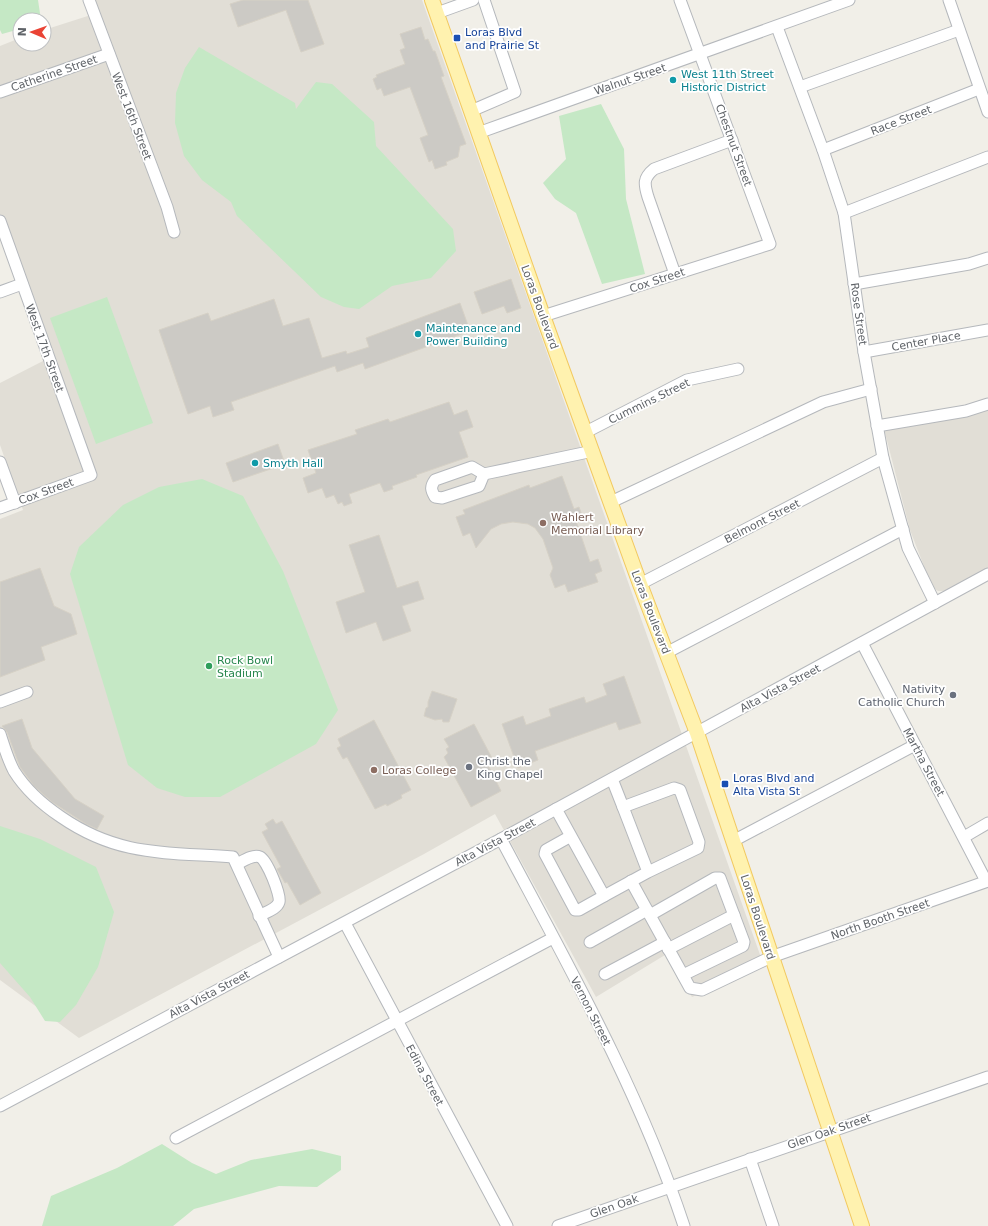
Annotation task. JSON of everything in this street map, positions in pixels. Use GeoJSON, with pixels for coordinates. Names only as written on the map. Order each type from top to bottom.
{"type":"FeatureCollection","features":[{"type":"Feature","properties":{"kind":"main road","name":"Loras Boulevard"},"geometry":{"type":"LineString","coordinates":[[434,7],[640,584],[697,733],[862,1226]]}},
{"type":"Feature","properties":{"kind":"street","name":"West 16th Street"},"geometry":{"type":"LineString","coordinates":[[89,0],[167,207],[174,232]]}},
{"type":"Feature","properties":{"kind":"street"},"geometry":{"type":"LineString","coordinates":[[434,7],[473,0]]}},
{"type":"Feature","properties":{"kind":"street"},"geometry":{"type":"LineString","coordinates":[[470,111],[515,92],[484,0]]}},
{"type":"Feature","properties":{"kind":"street","name":"Chestnut Street"},"geometry":{"type":"LineString","coordinates":[[680,0],[770,244]]}},
{"type":"Feature","properties":{"kind":"street","name":"Walnut Street"},"geometry":{"type":"LineString","coordinates":[[478,132],[777,27],[847,0]]}},
{"type":"Feature","properties":{"kind":"street"},"geometry":{"type":"LineString","coordinates":[[949,0],[988,112]]}},
{"type":"Feature","properties":{"kind":"street","name":"Rose Street"},"geometry":{"type":"LineString","coordinates":[[777,27],[823,150],[844,213],[864,352],[883,458],[908,548],[936,603]]}},
{"type":"Feature","properties":{"kind":"street"},"geometry":{"type":"LineString","coordinates":[[800,88],[959,30]]}},
{"type":"Feature","properties":{"kind":"street","name":"Catherine Street"},"geometry":{"type":"LineString","coordinates":[[0,92],[109,54]]}},
{"type":"Feature","properties":{"kind":"street","name":"Race Street"},"geometry":{"type":"LineString","coordinates":[[823,150],[979,89]]}},
{"type":"Feature","properties":{"kind":"street"},"geometry":{"type":"LineString","coordinates":[[675,274],[644,184],[647,175],[654,169],[732,140]]}},
{"type":"Feature","properties":{"kind":"street"},"geometry":{"type":"LineString","coordinates":[[844,213],[988,157]]}},
{"type":"Feature","properties":{"kind":"street","name":"West 17th Street"},"geometry":{"type":"LineString","coordinates":[[0,221],[91,474]]}},
{"type":"Feature","properties":{"kind":"street","name":"Cox Street"},"geometry":{"type":"LineString","coordinates":[[544,316],[770,244]]}},
{"type":"Feature","properties":{"kind":"street"},"geometry":{"type":"LineString","coordinates":[[854,284],[969,264],[988,258]]}},
{"type":"Feature","properties":{"kind":"street"},"geometry":{"type":"LineString","coordinates":[[0,292],[22,284]]}},
{"type":"Feature","properties":{"kind":"street","name":"Center Place"},"geometry":{"type":"LineString","coordinates":[[864,352],[988,330]]}},
{"type":"Feature","properties":{"kind":"street","name":"Cummins Street"},"geometry":{"type":"LineString","coordinates":[[586,432],[687,380],[738,369]]}},
{"type":"Feature","properties":{"kind":"street"},"geometry":{"type":"LineString","coordinates":[[611,502],[823,402],[871,389]]}},
{"type":"Feature","properties":{"kind":"street"},"geometry":{"type":"LineString","coordinates":[[877,426],[966,411],[988,404]]}},
{"type":"Feature","properties":{"kind":"street"},"geometry":{"type":"LineString","coordinates":[[484,474],[593,451]]}},
{"type":"Feature","properties":{"kind":"street","name":"Belmont Street"},"geometry":{"type":"LineString","coordinates":[[640,584],[883,458]]}},
{"type":"Feature","properties":{"kind":"street"},"geometry":{"type":"LineString","coordinates":[[0,462],[15,503]]}},
{"type":"Feature","properties":{"kind":"street","name":"Cox Street"},"geometry":{"type":"LineString","coordinates":[[0,508],[91,474]]}},
{"type":"Feature","properties":{"kind":"street"},"geometry":{"type":"LineString","coordinates":[[666,653],[903,529]]}},
{"type":"Feature","properties":{"kind":"street","name":"Alta Vista Street"},"geometry":{"type":"LineString","coordinates":[[0,1106],[501,839],[862,644],[988,574]]}},
{"type":"Feature","properties":{"kind":"street","name":"Martha Street"},"geometry":{"type":"LineString","coordinates":[[862,644],[987,881]]}},
{"type":"Feature","properties":{"kind":"street"},"geometry":{"type":"LineString","coordinates":[[0,702],[27,692]]}},
{"type":"Feature","properties":{"kind":"street"},"geometry":{"type":"LineString","coordinates":[[0,734],[14,770],[40,803],[82,831],[116,845],[156,853],[233,857],[279,957]]}},
{"type":"Feature","properties":{"kind":"street"},"geometry":{"type":"LineString","coordinates":[[733,841],[915,745]]}},
{"type":"Feature","properties":{"kind":"street"},"geometry":{"type":"LineString","coordinates":[[612,779],[648,872]]}},
{"type":"Feature","properties":{"kind":"street"},"geometry":{"type":"LineString","coordinates":[[571,836],[546,850],[545,854],[575,910],[579,910],[648,872],[698,848],[699,842],[680,790],[674,788],[623,807]]}},
{"type":"Feature","properties":{"kind":"street"},"geometry":{"type":"LineString","coordinates":[[556,809],[604,896]]}},
{"type":"Feature","properties":{"kind":"street"},"geometry":{"type":"LineString","coordinates":[[964,837],[988,823]]}},
{"type":"Feature","properties":{"kind":"street","name":"Vernon Street"},"geometry":{"type":"LineString","coordinates":[[501,839],[603,1032],[671,1187],[684,1226]]}},
{"type":"Feature","properties":{"kind":"street"},"geometry":{"type":"LineString","coordinates":[[237,864],[253,856],[260,857],[265,860],[279,894],[279,901],[276,907],[259,916]]}},
{"type":"Feature","properties":{"kind":"street"},"geometry":{"type":"LineString","coordinates":[[590,942],[648,913],[715,878],[720,878],[744,942],[743,946],[683,975],[648,913],[631,881]]}},
{"type":"Feature","properties":{"kind":"street","name":"North Booth Street"},"geometry":{"type":"LineString","coordinates":[[683,975],[690,988],[702,990],[771,957],[987,881]]}},
{"type":"Feature","properties":{"kind":"street"},"geometry":{"type":"LineString","coordinates":[[605,974],[734,915]]}},
{"type":"Feature","properties":{"kind":"street","name":"Edina Street"},"geometry":{"type":"LineString","coordinates":[[345,923],[507,1226]]}},
{"type":"Feature","properties":{"kind":"street"},"geometry":{"type":"LineString","coordinates":[[176,1138],[553,938]]}},
{"type":"Feature","properties":{"kind":"street","name":"Glen Oak Street"},"geometry":{"type":"LineString","coordinates":[[671,1187],[988,1077]]}},
{"type":"Feature","properties":{"kind":"street"},"geometry":{"type":"LineString","coordinates":[[750,1159],[773,1226]]}},
{"type":"Feature","properties":{"kind":"street","name":"Glen Oak"},"geometry":{"type":"LineString","coordinates":[[558,1226],[589,1221],[671,1187]]}},
{"type":"Feature","properties":{"kind":"shaded area","name":"Loras College"},"geometry":{"type":"Polygon","coordinates":[[[90,0],[422,0],[764,966],[692,997],[665,955],[596,997],[495,814],[424,854],[79,1038],[0,980],[0,519],[23,510],[0,445],[0,383],[43,361],[22,284],[0,221],[0,46],[12,41],[12,52],[52,52],[52,27],[94,14],[90,0]]]}},
{"type":"Feature","properties":{"kind":"shaded area"},"geometry":{"type":"Polygon","coordinates":[[[988,409],[988,568],[946,591],[938,591],[932,587],[910,530],[884,429],[988,409]]]}},
{"type":"Feature","properties":{"kind":"green space"},"geometry":{"type":"Polygon","coordinates":[[[0,0],[38,0],[40,12],[12,12],[12,31],[2,34],[0,30],[0,0]]]}},
{"type":"Feature","properties":{"kind":"green space"},"geometry":{"type":"Polygon","coordinates":[[[199,47],[295,103],[296,109],[316,82],[332,84],[374,122],[376,146],[453,229],[456,251],[431,278],[392,286],[359,309],[344,307],[321,297],[237,216],[231,202],[202,180],[184,156],[175,123],[176,93],[185,68],[199,47]]]}},
{"type":"Feature","properties":{"kind":"green space"},"geometry":{"type":"Polygon","coordinates":[[[601,104],[624,149],[626,199],[645,274],[602,284],[576,213],[555,199],[543,183],[566,159],[559,116],[601,104]]]}},
{"type":"Feature","properties":{"kind":"green space"},"geometry":{"type":"Polygon","coordinates":[[[107,297],[153,423],[96,444],[50,318],[107,297]]]}},
{"type":"Feature","properties":{"kind":"green space","name":"Rock Bowl Stadium"},"geometry":{"type":"Polygon","coordinates":[[[202,479],[243,496],[283,571],[338,710],[316,744],[220,797],[185,797],[157,788],[128,765],[70,574],[79,547],[123,505],[159,487],[202,479]]]}},
{"type":"Feature","properties":{"kind":"green space"},"geometry":{"type":"Polygon","coordinates":[[[0,826],[40,839],[96,867],[114,912],[98,967],[76,1005],[60,1022],[45,1021],[30,997],[0,963],[0,826]]]}},
{"type":"Feature","properties":{"kind":"green space"},"geometry":{"type":"Polygon","coordinates":[[[162,1144],[192,1163],[216,1174],[251,1160],[312,1149],[341,1156],[341,1170],[317,1187],[279,1186],[194,1209],[173,1226],[42,1226],[51,1196],[117,1168],[162,1144]]]}},
{"type":"Feature","properties":{"kind":"building"},"geometry":{"type":"Polygon","coordinates":[[[243,0],[308,0],[324,44],[301,52],[286,10],[238,27],[230,4],[243,0]]]}},
{"type":"Feature","properties":{"kind":"building"},"geometry":{"type":"Polygon","coordinates":[[[421,27],[425,40],[428,39],[433,51],[435,51],[444,76],[441,77],[466,144],[460,146],[458,157],[446,162],[447,165],[435,169],[432,160],[429,162],[420,138],[428,135],[410,87],[384,96],[381,88],[377,90],[373,79],[377,77],[376,75],[405,64],[400,50],[405,48],[400,34],[421,27]]]}},
{"type":"Feature","properties":{"kind":"building"},"geometry":{"type":"Polygon","coordinates":[[[511,279],[521,308],[507,313],[504,306],[482,314],[474,292],[511,279]]]}},
{"type":"Feature","properties":{"kind":"building"},"geometry":{"type":"Polygon","coordinates":[[[274,299],[283,326],[309,318],[322,358],[346,351],[347,354],[369,347],[366,338],[460,303],[470,331],[365,369],[363,363],[337,372],[335,366],[231,402],[234,410],[213,417],[210,406],[188,414],[159,330],[208,313],[211,321],[274,299]]]}},
{"type":"Feature","properties":{"kind":"building"},"geometry":{"type":"Polygon","coordinates":[[[449,402],[454,415],[467,410],[473,427],[459,432],[468,457],[416,475],[417,477],[392,486],[393,489],[384,492],[380,483],[349,494],[352,503],[344,506],[342,502],[338,504],[334,495],[326,498],[322,488],[308,493],[303,478],[316,473],[308,450],[357,434],[355,430],[388,419],[390,422],[449,402]]]}},
{"type":"Feature","properties":{"kind":"building","name":"Smyth Hall"},"geometry":{"type":"Polygon","coordinates":[[[278,444],[285,464],[233,482],[226,463],[278,444]]]}},
{"type":"Feature","properties":{"kind":"building"},"geometry":{"type":"Polygon","coordinates":[[[562,476],[574,509],[579,507],[583,518],[576,521],[590,562],[598,559],[602,571],[595,574],[598,582],[568,592],[565,584],[555,588],[550,575],[553,568],[543,539],[535,528],[528,524],[513,522],[501,524],[491,529],[476,548],[470,533],[463,536],[456,517],[465,514],[463,510],[529,485],[530,488],[562,476]]]}},
{"type":"Feature","properties":{"kind":"building"},"geometry":{"type":"Polygon","coordinates":[[[379,535],[397,588],[418,581],[424,599],[402,606],[411,631],[383,641],[376,622],[346,633],[336,602],[365,592],[349,545],[379,535]]]}},
{"type":"Feature","properties":{"kind":"building"},"geometry":{"type":"Polygon","coordinates":[[[40,568],[54,606],[71,614],[77,634],[41,647],[45,660],[0,677],[0,582],[40,568]]]}},
{"type":"Feature","properties":{"kind":"building"},"geometry":{"type":"Polygon","coordinates":[[[624,676],[641,723],[619,730],[616,722],[535,751],[538,760],[518,768],[502,724],[523,716],[526,725],[551,716],[549,709],[584,697],[586,703],[607,695],[603,684],[624,676]]]}},
{"type":"Feature","properties":{"kind":"building"},"geometry":{"type":"Polygon","coordinates":[[[432,691],[457,699],[449,722],[443,722],[442,719],[435,720],[424,716],[432,691]]]}},
{"type":"Feature","properties":{"kind":"building"},"geometry":{"type":"Polygon","coordinates":[[[22,719],[32,748],[75,799],[104,816],[97,829],[86,824],[52,802],[34,786],[20,767],[7,732],[2,726],[22,719]]]}},
{"type":"Feature","properties":{"kind":"building"},"geometry":{"type":"Polygon","coordinates":[[[374,720],[411,790],[401,795],[402,798],[387,806],[386,804],[375,809],[347,757],[343,759],[337,748],[341,746],[338,739],[374,720]]]}},
{"type":"Feature","properties":{"kind":"building"},"geometry":{"type":"Polygon","coordinates":[[[474,724],[493,760],[487,763],[501,791],[471,807],[444,757],[448,753],[446,749],[449,747],[444,739],[474,724]]]}},
{"type":"Feature","properties":{"kind":"building"},"geometry":{"type":"Polygon","coordinates":[[[273,819],[276,824],[282,821],[321,893],[300,905],[287,882],[285,883],[277,869],[281,867],[262,832],[268,829],[265,824],[273,819]]]}},
{"type":"Feature","properties":{"kind":"place","name":"Loras Blvd and Prairie St"},"geometry":{"type":"Point","coordinates":[457,38]}},
{"type":"Feature","properties":{"kind":"place","name":"West 11th Street Historic District"},"geometry":{"type":"Point","coordinates":[673,80]}},
{"type":"Feature","properties":{"kind":"place","name":"Maintenance and Power Building"},"geometry":{"type":"Point","coordinates":[418,334]}},
{"type":"Feature","properties":{"kind":"place","name":"Smyth Hall"},"geometry":{"type":"Point","coordinates":[255,463]}},
{"type":"Feature","properties":{"kind":"place","name":"Wahlert Memorial Library"},"geometry":{"type":"Point","coordinates":[543,523]}},
{"type":"Feature","properties":{"kind":"place","name":"Rock Bowl Stadium"},"geometry":{"type":"Point","coordinates":[209,666]}},
{"type":"Feature","properties":{"kind":"place","name":"Nativity Catholic Church"},"geometry":{"type":"Point","coordinates":[953,695]}},
{"type":"Feature","properties":{"kind":"place","name":"Christ the King Chapel"},"geometry":{"type":"Point","coordinates":[469,767]}},
{"type":"Feature","properties":{"kind":"place","name":"Loras College"},"geometry":{"type":"Point","coordinates":[374,770]}},
{"type":"Feature","properties":{"kind":"place","name":"Loras Blvd and Alta Vista St"},"geometry":{"type":"Point","coordinates":[725,784]}}]}
